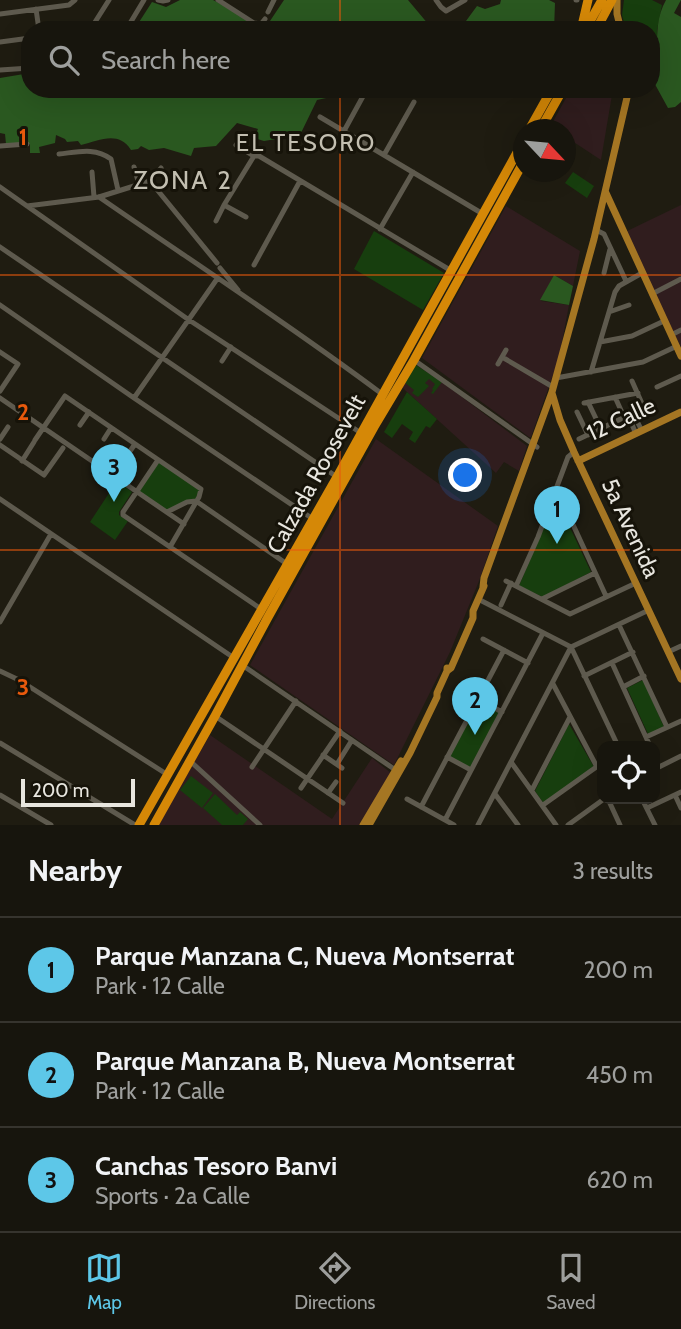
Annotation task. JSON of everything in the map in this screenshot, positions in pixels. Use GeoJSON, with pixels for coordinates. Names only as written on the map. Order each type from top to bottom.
{"type":"FeatureCollection","features":[{"type":"Feature","properties":{"kind":"highway"},"geometry":{"type":"LineString","coordinates":[[585,21],[589,0]]}},
{"type":"Feature","properties":{"kind":"highway"},"geometry":{"type":"LineString","coordinates":[[589,21],[602,0]]}},
{"type":"Feature","properties":{"kind":"highway"},"geometry":{"type":"LineString","coordinates":[[602,21],[615,0]]}},
{"type":"Feature","properties":{"kind":"highway"},"geometry":{"type":"LineString","coordinates":[[538,119],[548,98]]}},
{"type":"Feature","properties":{"kind":"highway"},"geometry":{"type":"LineString","coordinates":[[540,119],[556,98]]}},
{"type":"Feature","properties":{"kind":"highway","name":"Calzada Roosevelt"},"geometry":{"type":"LineString","coordinates":[[291,566],[308,528],[513,158]]}},
{"type":"Feature","properties":{"kind":"highway","name":"Calzada Roosevelt"},"geometry":{"type":"LineString","coordinates":[[137,825],[261,609],[291,566],[414,359],[513,179]]}},
{"type":"Feature","properties":{"kind":"highway"},"geometry":{"type":"LineString","coordinates":[[414,359],[410,355],[412,349],[462,258],[470,236]]}},
{"type":"Feature","properties":{"kind":"highway"},"geometry":{"type":"LineString","coordinates":[[374,427],[385,400],[382,394]]}},
{"type":"Feature","properties":{"kind":"highway"},"geometry":{"type":"LineString","coordinates":[[154,825],[267,619],[269,609],[291,566]]}},
{"type":"Feature","properties":{"kind":"main road"},"geometry":{"type":"LineString","coordinates":[[615,0],[617,21]]}},
{"type":"Feature","properties":{"kind":"main road"},"geometry":{"type":"LineString","coordinates":[[368,824],[438,697],[437,693],[447,667],[483,587],[484,578],[535,446],[553,390],[596,230],[627,98]]}},
{"type":"Feature","properties":{"kind":"main road"},"geometry":{"type":"LineString","coordinates":[[605,193],[681,356]]}},
{"type":"Feature","properties":{"kind":"main road"},"geometry":{"type":"LineString","coordinates":[[600,212],[607,209],[615,214]]}},
{"type":"Feature","properties":{"kind":"main road","name":"5a Avenida"},"geometry":{"type":"LineString","coordinates":[[553,390],[560,420],[574,452],[681,679]]}},
{"type":"Feature","properties":{"kind":"main road","name":"12 Calle"},"geometry":{"type":"LineString","coordinates":[[578,461],[681,412]]}},
{"type":"Feature","properties":{"kind":"main road"},"geometry":{"type":"LineString","coordinates":[[535,446],[549,416],[554,415],[560,420]]}},
{"type":"Feature","properties":{"kind":"street"},"geometry":{"type":"LineString","coordinates":[[96,21],[109,0]]}},
{"type":"Feature","properties":{"kind":"street"},"geometry":{"type":"LineString","coordinates":[[131,21],[144,0]]}},
{"type":"Feature","properties":{"kind":"street"},"geometry":{"type":"LineString","coordinates":[[158,0],[168,0]]}},
{"type":"Feature","properties":{"kind":"street"},"geometry":{"type":"LineString","coordinates":[[218,0],[251,21]]}},
{"type":"Feature","properties":{"kind":"street"},"geometry":{"type":"LineString","coordinates":[[268,12],[274,0]]}},
{"type":"Feature","properties":{"kind":"street"},"geometry":{"type":"LineString","coordinates":[[436,0],[444,10],[449,10],[465,0]]}},
{"type":"Feature","properties":{"kind":"street"},"geometry":{"type":"LineString","coordinates":[[0,14],[74,2]]}},
{"type":"Feature","properties":{"kind":"street"},"geometry":{"type":"LineString","coordinates":[[36,9],[38,21]]}},
{"type":"Feature","properties":{"kind":"street"},"geometry":{"type":"LineString","coordinates":[[0,42],[21,39]]}},
{"type":"Feature","properties":{"kind":"street"},"geometry":{"type":"LineString","coordinates":[[0,70],[21,69]]}},
{"type":"Feature","properties":{"kind":"street"},"geometry":{"type":"LineString","coordinates":[[344,131],[363,98]]}},
{"type":"Feature","properties":{"kind":"street"},"geometry":{"type":"LineString","coordinates":[[384,155],[414,102]]}},
{"type":"Feature","properties":{"kind":"street"},"geometry":{"type":"LineString","coordinates":[[320,117],[483,214]]}},
{"type":"Feature","properties":{"kind":"street"},"geometry":{"type":"LineString","coordinates":[[0,146],[27,144]]}},
{"type":"Feature","properties":{"kind":"street"},"geometry":{"type":"LineString","coordinates":[[236,145],[254,156],[259,156],[450,271]]}},
{"type":"Feature","properties":{"kind":"street"},"geometry":{"type":"LineString","coordinates":[[59,154],[101,152],[111,159],[118,190]]}},
{"type":"Feature","properties":{"kind":"street"},"geometry":{"type":"LineString","coordinates":[[216,221],[254,156]]}},
{"type":"Feature","properties":{"kind":"street"},"geometry":{"type":"LineString","coordinates":[[134,167],[139,184]]}},
{"type":"Feature","properties":{"kind":"street"},"geometry":{"type":"LineString","coordinates":[[27,206],[97,197],[150,181],[161,168]]}},
{"type":"Feature","properties":{"kind":"street"},"geometry":{"type":"LineString","coordinates":[[92,172],[97,197],[240,292],[382,394]]}},
{"type":"Feature","properties":{"kind":"street"},"geometry":{"type":"LineString","coordinates":[[380,229],[413,172]]}},
{"type":"Feature","properties":{"kind":"street"},"geometry":{"type":"LineString","coordinates":[[150,181],[240,292]]}},
{"type":"Feature","properties":{"kind":"street"},"geometry":{"type":"LineString","coordinates":[[254,265],[300,181]]}},
{"type":"Feature","properties":{"kind":"street"},"geometry":{"type":"LineString","coordinates":[[0,187],[189,320],[361,433]]}},
{"type":"Feature","properties":{"kind":"street"},"geometry":{"type":"LineString","coordinates":[[224,205],[246,217]]}},
{"type":"Feature","properties":{"kind":"street"},"geometry":{"type":"LineString","coordinates":[[596,230],[604,234],[626,281]]}},
{"type":"Feature","properties":{"kind":"street"},"geometry":{"type":"LineString","coordinates":[[0,247],[337,477]]}},
{"type":"Feature","properties":{"kind":"street"},"geometry":{"type":"LineString","coordinates":[[604,273],[611,247]]}},
{"type":"Feature","properties":{"kind":"street"},"geometry":{"type":"LineString","coordinates":[[606,263],[620,267]]}},
{"type":"Feature","properties":{"kind":"street"},"geometry":{"type":"LineString","coordinates":[[591,372],[615,292],[626,281],[642,273]]}},
{"type":"Feature","properties":{"kind":"street"},"geometry":{"type":"LineString","coordinates":[[134,398],[217,279]]}},
{"type":"Feature","properties":{"kind":"street"},"geometry":{"type":"LineString","coordinates":[[652,294],[681,279]]}},
{"type":"Feature","properties":{"kind":"street"},"geometry":{"type":"LineString","coordinates":[[0,305],[313,519]]}},
{"type":"Feature","properties":{"kind":"street"},"geometry":{"type":"LineString","coordinates":[[609,312],[629,305]]}},
{"type":"Feature","properties":{"kind":"street"},"geometry":{"type":"LineString","coordinates":[[600,342],[632,336],[664,321]]}},
{"type":"Feature","properties":{"kind":"street"},"geometry":{"type":"LineString","coordinates":[[671,335],[681,330]]}},
{"type":"Feature","properties":{"kind":"street"},"geometry":{"type":"LineString","coordinates":[[556,378],[643,362],[677,346]]}},
{"type":"Feature","properties":{"kind":"street"},"geometry":{"type":"LineString","coordinates":[[222,361],[231,347]]}},
{"type":"Feature","properties":{"kind":"street"},"geometry":{"type":"LineString","coordinates":[[498,364],[506,350]]}},
{"type":"Feature","properties":{"kind":"street"},"geometry":{"type":"LineString","coordinates":[[0,352],[18,364],[0,391]]}},
{"type":"Feature","properties":{"kind":"street"},"geometry":{"type":"LineString","coordinates":[[502,357],[553,390]]}},
{"type":"Feature","properties":{"kind":"street"},"geometry":{"type":"LineString","coordinates":[[414,359],[535,446]]}},
{"type":"Feature","properties":{"kind":"street"},"geometry":{"type":"LineString","coordinates":[[657,387],[681,376]]}},
{"type":"Feature","properties":{"kind":"street"},"geometry":{"type":"LineString","coordinates":[[632,381],[644,408]]}},
{"type":"Feature","properties":{"kind":"street"},"geometry":{"type":"LineString","coordinates":[[601,429],[586,402],[638,393]]}},
{"type":"Feature","properties":{"kind":"street"},"geometry":{"type":"LineString","coordinates":[[22,461],[65,396],[201,489],[170,547]]}},
{"type":"Feature","properties":{"kind":"street"},"geometry":{"type":"LineString","coordinates":[[615,397],[639,432]]}},
{"type":"Feature","properties":{"kind":"street"},"geometry":{"type":"LineString","coordinates":[[0,398],[184,524]]}},
{"type":"Feature","properties":{"kind":"street"},"geometry":{"type":"LineString","coordinates":[[579,439],[652,404]]}},
{"type":"Feature","properties":{"kind":"street"},"geometry":{"type":"LineString","coordinates":[[80,425],[89,412]]}},
{"type":"Feature","properties":{"kind":"street"},"geometry":{"type":"LineString","coordinates":[[577,412],[588,435]]}},
{"type":"Feature","properties":{"kind":"street"},"geometry":{"type":"LineString","coordinates":[[0,439],[8,427]]}},
{"type":"Feature","properties":{"kind":"street"},"geometry":{"type":"LineString","coordinates":[[104,439],[111,428]]}},
{"type":"Feature","properties":{"kind":"street"},"geometry":{"type":"LineString","coordinates":[[127,457],[135,444]]}},
{"type":"Feature","properties":{"kind":"street"},"geometry":{"type":"LineString","coordinates":[[0,445],[43,475],[63,448]]}},
{"type":"Feature","properties":{"kind":"street","name":"12 Calle"},"geometry":{"type":"LineString","coordinates":[[501,605],[538,537],[568,457],[574,452]]}},
{"type":"Feature","properties":{"kind":"street"},"geometry":{"type":"LineString","coordinates":[[159,460],[123,515],[261,609]]}},
{"type":"Feature","properties":{"kind":"street"},"geometry":{"type":"LineString","coordinates":[[556,490],[606,596]]}},
{"type":"Feature","properties":{"kind":"street"},"geometry":{"type":"LineString","coordinates":[[0,499],[234,658]]}},
{"type":"Feature","properties":{"kind":"street"},"geometry":{"type":"LineString","coordinates":[[167,512],[187,502],[196,501],[291,566]]}},
{"type":"Feature","properties":{"kind":"street"},"geometry":{"type":"LineString","coordinates":[[0,622],[51,534]]}},
{"type":"Feature","properties":{"kind":"street"},"geometry":{"type":"LineString","coordinates":[[542,599],[595,573]]}},
{"type":"Feature","properties":{"kind":"street"},"geometry":{"type":"LineString","coordinates":[[511,583],[570,614],[636,583]]}},
{"type":"Feature","properties":{"kind":"street"},"geometry":{"type":"LineString","coordinates":[[478,599],[571,648],[616,741]]}},
{"type":"Feature","properties":{"kind":"street"},"geometry":{"type":"LineString","coordinates":[[478,825],[571,648],[649,610]]}},
{"type":"Feature","properties":{"kind":"street"},"geometry":{"type":"LineString","coordinates":[[619,625],[667,727]]}},
{"type":"Feature","properties":{"kind":"street"},"geometry":{"type":"LineString","coordinates":[[445,820],[543,633]]}},
{"type":"Feature","properties":{"kind":"street"},"geometry":{"type":"LineString","coordinates":[[483,639],[528,663]]}},
{"type":"Feature","properties":{"kind":"street"},"geometry":{"type":"LineString","coordinates":[[668,652],[681,646]]}},
{"type":"Feature","properties":{"kind":"street"},"geometry":{"type":"LineString","coordinates":[[421,807],[505,650]]}},
{"type":"Feature","properties":{"kind":"street"},"geometry":{"type":"LineString","coordinates":[[584,676],[633,652]]}},
{"type":"Feature","properties":{"kind":"street"},"geometry":{"type":"LineString","coordinates":[[612,663],[648,741]]}},
{"type":"Feature","properties":{"kind":"street"},"geometry":{"type":"LineString","coordinates":[[242,665],[397,771]]}},
{"type":"Feature","properties":{"kind":"street"},"geometry":{"type":"LineString","coordinates":[[0,671],[19,680],[168,775]]}},
{"type":"Feature","properties":{"kind":"street"},"geometry":{"type":"LineString","coordinates":[[623,687],[644,676]]}},
{"type":"Feature","properties":{"kind":"street"},"geometry":{"type":"LineString","coordinates":[[553,684],[597,762]]}},
{"type":"Feature","properties":{"kind":"street"},"geometry":{"type":"LineString","coordinates":[[478,699],[502,712]]}},
{"type":"Feature","properties":{"kind":"street"},"geometry":{"type":"LineString","coordinates":[[252,767],[296,701]]}},
{"type":"Feature","properties":{"kind":"street"},"geometry":{"type":"LineString","coordinates":[[215,716],[343,803]]}},
{"type":"Feature","properties":{"kind":"street"},"geometry":{"type":"LineString","coordinates":[[532,790],[570,717]]}},
{"type":"Feature","properties":{"kind":"street"},"geometry":{"type":"LineString","coordinates":[[646,737],[681,721]]}},
{"type":"Feature","properties":{"kind":"street"},"geometry":{"type":"LineString","coordinates":[[301,788],[340,731]]}},
{"type":"Feature","properties":{"kind":"street"},"geometry":{"type":"LineString","coordinates":[[323,755],[339,766],[352,740]]}},
{"type":"Feature","properties":{"kind":"street"},"geometry":{"type":"LineString","coordinates":[[0,743],[137,825]]}},
{"type":"Feature","properties":{"kind":"street"},"geometry":{"type":"LineString","coordinates":[[660,766],[681,756]]}},
{"type":"Feature","properties":{"kind":"street"},"geometry":{"type":"LineString","coordinates":[[447,757],[471,771]]}},
{"type":"Feature","properties":{"kind":"street"},"geometry":{"type":"LineString","coordinates":[[190,761],[260,825]]}},
{"type":"Feature","properties":{"kind":"street"},"geometry":{"type":"LineString","coordinates":[[511,762],[556,825]]}},
{"type":"Feature","properties":{"kind":"street"},"geometry":{"type":"LineString","coordinates":[[542,805],[597,766]]}},
{"type":"Feature","properties":{"kind":"street"},"geometry":{"type":"LineString","coordinates":[[328,793],[336,782]]}},
{"type":"Feature","properties":{"kind":"street"},"geometry":{"type":"LineString","coordinates":[[647,808],[678,793],[681,808]]}},
{"type":"Feature","properties":{"kind":"street"},"geometry":{"type":"LineString","coordinates":[[495,794],[517,825]]}},
{"type":"Feature","properties":{"kind":"street"},"geometry":{"type":"LineString","coordinates":[[0,795],[51,825]]}},
{"type":"Feature","properties":{"kind":"street"},"geometry":{"type":"LineString","coordinates":[[407,799],[454,825]]}},
{"type":"Feature","properties":{"kind":"street"},"geometry":{"type":"LineString","coordinates":[[568,825],[599,804]]}},
{"type":"Feature","properties":{"kind":"street"},"geometry":{"type":"LineString","coordinates":[[609,804],[620,825]]}},
{"type":"Feature","properties":{"kind":"street"},"geometry":{"type":"LineString","coordinates":[[645,804],[655,825]]}},
{"type":"Feature","properties":{"kind":"shaded area"},"geometry":{"type":"Polygon","coordinates":[[[566,98],[611,98],[601,160],[576,144],[576,119],[554,119],[566,98]]]}},
{"type":"Feature","properties":{"kind":"shaded area"},"geometry":{"type":"Polygon","coordinates":[[[681,205],[681,347],[623,233],[681,205]]]}},
{"type":"Feature","properties":{"kind":"shaded area"},"geometry":{"type":"Polygon","coordinates":[[[506,206],[580,251],[573,286],[554,275],[541,301],[569,305],[559,358],[531,437],[422,358],[506,206]]]}},
{"type":"Feature","properties":{"kind":"shaded area"},"geometry":{"type":"Polygon","coordinates":[[[414,365],[442,382],[527,446],[519,471],[504,462],[496,473],[402,387],[414,365]]]}},
{"type":"Feature","properties":{"kind":"shaded area"},"geometry":{"type":"Polygon","coordinates":[[[376,439],[498,526],[450,652],[394,765],[250,665],[376,439]]]}},
{"type":"Feature","properties":{"kind":"shaded area"},"geometry":{"type":"Polygon","coordinates":[[[210,735],[332,819],[372,758],[391,773],[359,825],[157,825],[210,735]]]}},
{"type":"Feature","properties":{"kind":"green space"},"geometry":{"type":"Polygon","coordinates":[[[180,0],[213,0],[254,21],[140,21],[152,2],[166,7],[180,0]]]}},
{"type":"Feature","properties":{"kind":"green space"},"geometry":{"type":"Polygon","coordinates":[[[284,0],[408,0],[426,21],[270,21],[284,0]]]}},
{"type":"Feature","properties":{"kind":"green space"},"geometry":{"type":"Polygon","coordinates":[[[501,0],[549,0],[555,3],[554,21],[466,21],[477,6],[485,9],[500,4],[501,0]]]}},
{"type":"Feature","properties":{"kind":"green space"},"geometry":{"type":"Polygon","coordinates":[[[624,0],[652,0],[662,5],[659,21],[624,21],[624,0]]]}},
{"type":"Feature","properties":{"kind":"green space"},"geometry":{"type":"Polygon","coordinates":[[[666,0],[681,0],[674,13],[681,17],[681,102],[668,108],[660,93],[658,21],[666,0]]]}},
{"type":"Feature","properties":{"kind":"green space"},"geometry":{"type":"Polygon","coordinates":[[[21,74],[21,98],[326,98],[317,100],[300,135],[264,141],[254,138],[258,129],[237,123],[216,146],[194,148],[191,156],[164,148],[149,150],[141,146],[131,150],[120,140],[114,139],[81,145],[78,141],[67,142],[56,135],[55,143],[39,147],[40,153],[30,153],[30,144],[6,144],[5,134],[0,133],[0,78],[21,74]]]}},
{"type":"Feature","properties":{"kind":"green space"},"geometry":{"type":"Polygon","coordinates":[[[576,174],[594,186],[587,198],[565,183],[576,182],[576,174]]]}},
{"type":"Feature","properties":{"kind":"green space"},"geometry":{"type":"Polygon","coordinates":[[[374,231],[444,273],[423,310],[354,269],[374,231]]]}},
{"type":"Feature","properties":{"kind":"green space"},"geometry":{"type":"Polygon","coordinates":[[[554,275],[573,286],[569,305],[540,300],[554,275]]]}},
{"type":"Feature","properties":{"kind":"green space"},"geometry":{"type":"Polygon","coordinates":[[[414,365],[442,382],[433,394],[431,393],[435,384],[429,379],[425,383],[429,386],[418,397],[404,382],[414,365]]]}},
{"type":"Feature","properties":{"kind":"green space"},"geometry":{"type":"Polygon","coordinates":[[[407,392],[437,419],[430,428],[426,426],[415,443],[409,439],[413,432],[402,424],[392,438],[384,432],[407,392]]]}},
{"type":"Feature","properties":{"kind":"green space"},"geometry":{"type":"Polygon","coordinates":[[[159,462],[200,490],[195,500],[168,511],[139,492],[159,462]]]}},
{"type":"Feature","properties":{"kind":"green space"},"geometry":{"type":"Polygon","coordinates":[[[117,481],[132,492],[119,512],[119,515],[128,521],[115,540],[90,522],[117,481]]]}},
{"type":"Feature","properties":{"kind":"green space"},"geometry":{"type":"Polygon","coordinates":[[[556,498],[591,572],[543,597],[519,586],[556,498]]]}},
{"type":"Feature","properties":{"kind":"green space"},"geometry":{"type":"Polygon","coordinates":[[[643,680],[664,727],[648,734],[627,688],[643,680]]]}},
{"type":"Feature","properties":{"kind":"green space"},"geometry":{"type":"Polygon","coordinates":[[[479,701],[500,713],[471,769],[449,757],[479,701]]]}},
{"type":"Feature","properties":{"kind":"green space"},"geometry":{"type":"Polygon","coordinates":[[[569,724],[594,767],[544,804],[535,791],[569,724]]]}},
{"type":"Feature","properties":{"kind":"green space"},"geometry":{"type":"Polygon","coordinates":[[[191,776],[213,793],[202,808],[180,790],[191,776]]]}},
{"type":"Feature","properties":{"kind":"green space"},"geometry":{"type":"Polygon","coordinates":[[[215,794],[237,815],[240,812],[248,819],[243,825],[222,825],[203,808],[215,794]]]}},
{"type":"Feature","properties":{"kind":"place","name":"Canchas Tesoro Banvi"},"geometry":{"type":"Point","coordinates":[114,502]}},
{"type":"Feature","properties":{"kind":"place","name":"Parque Manzana C, Nueva Montserrat"},"geometry":{"type":"Point","coordinates":[557,544]}},
{"type":"Feature","properties":{"kind":"place","name":"Parque Manzana B, Nueva Montserrat"},"geometry":{"type":"Point","coordinates":[475,735]}},
{"type":"Feature","properties":{"kind":"district","name":"EL TESORO"},"geometry":{"type":"Point","coordinates":[306,143]}},
{"type":"Feature","properties":{"kind":"district","name":"ZONA 2"},"geometry":{"type":"Point","coordinates":[183,180]}}]}
